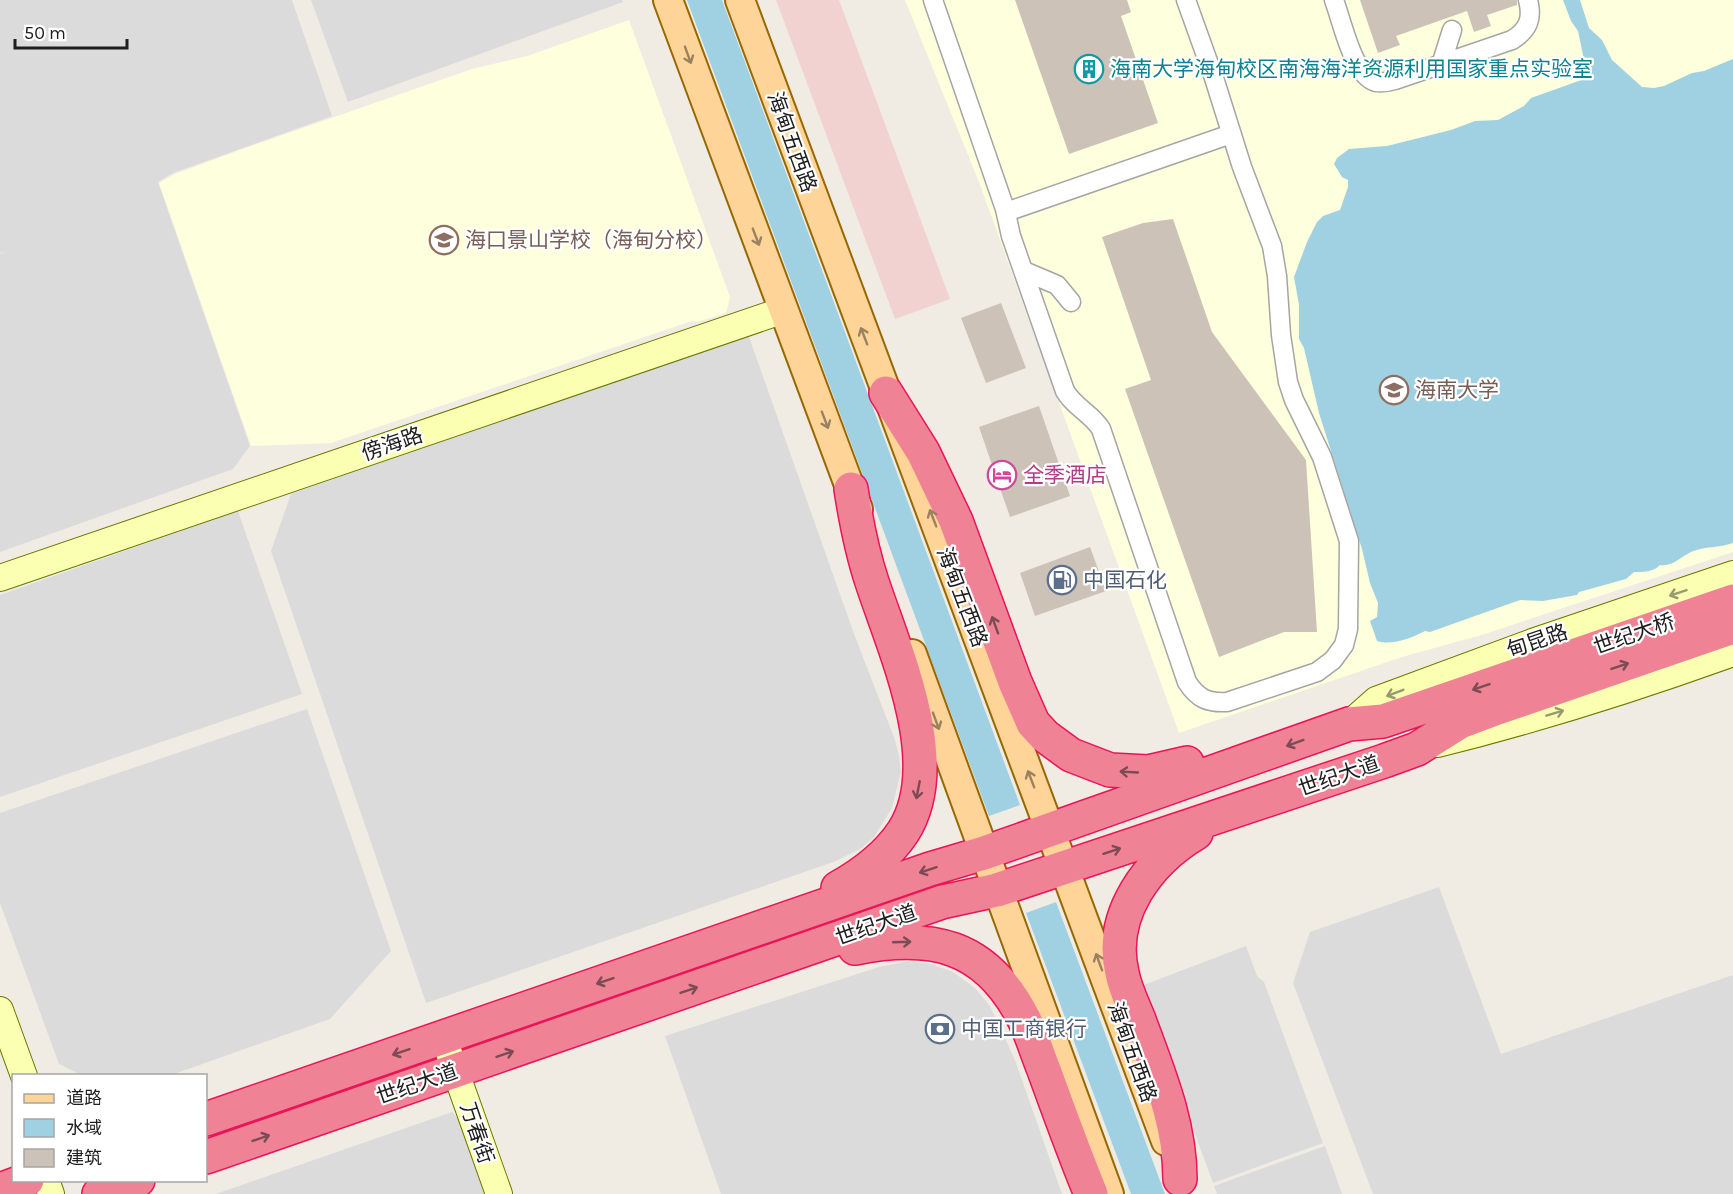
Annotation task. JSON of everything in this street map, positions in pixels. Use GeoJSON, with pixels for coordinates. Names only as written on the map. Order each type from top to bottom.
{"type":"FeatureCollection","features":[{"type":"Feature","properties":{"kind":"highway"},"geometry":{"type":"LineString","coordinates":[[886,393],[922,452],[956,521],[1015,682],[1033,723],[1064,751],[1098,767],[1130,773],[1148,772],[1186,762],[1201,777]]}},
{"type":"Feature","properties":{"kind":"highway"},"geometry":{"type":"LineString","coordinates":[[780,921],[793,909],[820,899],[844,885],[873,865],[890,849],[904,831],[914,809],[920,781],[920,749],[913,711],[859,538],[851,489]]}},
{"type":"Feature","properties":{"kind":"highway","name":"世纪大桥"},"geometry":{"type":"LineString","coordinates":[[1541,680],[1733,601]]}},
{"type":"Feature","properties":{"kind":"highway","name":"世纪大桥"},"geometry":{"type":"LineString","coordinates":[[1541,680],[1733,627]]}},
{"type":"Feature","properties":{"kind":"highway","name":"世纪大道"},"geometry":{"type":"LineString","coordinates":[[207,1119],[930,869],[984,853],[1349,724],[1383,721],[1541,680]]}},
{"type":"Feature","properties":{"kind":"highway","name":"世纪大道"},"geometry":{"type":"LineString","coordinates":[[207,1157],[942,902],[997,890],[1417,748],[1460,722],[1541,680]]}},
{"type":"Feature","properties":{"kind":"highway"},"geometry":{"type":"LineString","coordinates":[[1182,1186],[1175,1129],[1166,1093],[1122,973],[1121,937],[1125,916],[1141,883],[1159,860],[1181,841],[1196,834],[1205,821]]}},
{"type":"Feature","properties":{"kind":"highway"},"geometry":{"type":"LineString","coordinates":[[782,958],[811,957],[875,944],[914,941],[950,948],[984,967],[1005,988],[1027,1026],[1091,1194]]}},
{"type":"Feature","properties":{"kind":"highway"},"geometry":{"type":"LineString","coordinates":[[0,1190],[22,1182]]}},
{"type":"Feature","properties":{"kind":"highway"},"geometry":{"type":"LineString","coordinates":[[99,1194],[132,1182]]}},
{"type":"Feature","properties":{"kind":"main road"},"geometry":{"type":"LineString","coordinates":[[668,0],[851,489],[1109,1194]]}},
{"type":"Feature","properties":{"kind":"main road","name":"海甸五西路"},"geometry":{"type":"LineString","coordinates":[[740,0],[1182,1186]]}},
{"type":"Feature","properties":{"kind":"street"},"geometry":{"type":"LineString","coordinates":[[933,0],[1015,223],[1029,273],[1072,388],[1076,395],[1100,416],[1106,428],[1195,680],[1208,692],[1226,694],[1314,665],[1329,654],[1337,643],[1341,629],[1342,543],[1316,459],[1288,405],[1282,388],[1267,254],[1228,133],[1178,0]]}},
{"type":"Feature","properties":{"kind":"street"},"geometry":{"type":"LineString","coordinates":[[943,0],[1009,208]]}},
{"type":"Feature","properties":{"kind":"street"},"geometry":{"type":"LineString","coordinates":[[1186,0],[1214,78],[1228,133]]}},
{"type":"Feature","properties":{"kind":"street"},"geometry":{"type":"LineString","coordinates":[[1334,0],[1358,67],[1375,82],[1386,82],[1442,62],[1518,29],[1524,16],[1522,0]]}},
{"type":"Feature","properties":{"kind":"street"},"geometry":{"type":"LineString","coordinates":[[1340,0],[1363,65],[1372,74],[1385,77],[1512,40],[1528,27],[1530,17],[1528,0]]}},
{"type":"Feature","properties":{"kind":"street"},"geometry":{"type":"LineString","coordinates":[[1442,62],[1452,30]]}},
{"type":"Feature","properties":{"kind":"street"},"geometry":{"type":"LineString","coordinates":[[1009,208],[1228,133]]}},
{"type":"Feature","properties":{"kind":"street"},"geometry":{"type":"LineString","coordinates":[[1029,273],[1057,285],[1071,302]]}},
{"type":"Feature","properties":{"kind":"street","name":"傍海路"},"geometry":{"type":"LineString","coordinates":[[0,569],[782,306]]}},
{"type":"Feature","properties":{"kind":"street","name":"傍海路"},"geometry":{"type":"LineString","coordinates":[[0,578],[782,306]]}},
{"type":"Feature","properties":{"kind":"street","name":"甸昆路"},"geometry":{"type":"LineString","coordinates":[[1349,724],[1376,700],[1386,696],[1535,641],[1733,574]]}},
{"type":"Feature","properties":{"kind":"street"},"geometry":{"type":"LineString","coordinates":[[1417,748],[1511,726],[1733,653]]}},
{"type":"Feature","properties":{"kind":"street"},"geometry":{"type":"LineString","coordinates":[[0,1010],[23,1074]]}},
{"type":"Feature","properties":{"kind":"street"},"geometry":{"type":"LineString","coordinates":[[0,1038],[13,1074]]}},
{"type":"Feature","properties":{"kind":"street","name":"万春街"},"geometry":{"type":"LineString","coordinates":[[439,1039],[499,1194]]}},
{"type":"Feature","properties":{"kind":"street","name":"万春街"},"geometry":{"type":"LineString","coordinates":[[452,1072],[490,1194]]}},
{"type":"Feature","properties":{"kind":"shaded area"},"geometry":{"type":"Polygon","coordinates":[[[0,0],[292,0],[332,116],[173,173],[158,182],[250,446],[233,469],[0,552],[0,254],[8,251],[0,253],[0,0]]]}},
{"type":"Feature","properties":{"kind":"shaded area"},"geometry":{"type":"Polygon","coordinates":[[[311,0],[622,0],[623,2],[348,102],[311,0]]]}},
{"type":"Feature","properties":{"kind":"shaded area"},"geometry":{"type":"Polygon","coordinates":[[[776,0],[839,0],[950,299],[895,319],[776,0]]]}},
{"type":"Feature","properties":{"kind":"shaded area","name":"海南大学"},"geometry":{"type":"Polygon","coordinates":[[[905,0],[1733,0],[1733,552],[1485,634],[1402,657],[1179,733],[979,182],[905,0]]]}},
{"type":"Feature","properties":{"kind":"shaded area","name":"海口景山学校（海甸分校）"},"geometry":{"type":"Polygon","coordinates":[[[629,20],[730,297],[726,313],[697,322],[692,321],[331,443],[251,446],[159,183],[175,174],[248,147],[472,69],[527,56],[629,20]]]}},
{"type":"Feature","properties":{"kind":"shaded area"},"geometry":{"type":"Polygon","coordinates":[[[748,334],[853,631],[895,740],[901,772],[892,808],[874,837],[862,848],[836,861],[426,1003],[271,551],[291,494],[748,334]]]}},
{"type":"Feature","properties":{"kind":"shaded area"},"geometry":{"type":"Polygon","coordinates":[[[238,511],[302,694],[0,797],[0,595],[238,511]]]}},
{"type":"Feature","properties":{"kind":"shaded area"},"geometry":{"type":"Polygon","coordinates":[[[307,709],[391,951],[330,1019],[174,1074],[79,1074],[59,1064],[0,903],[0,813],[307,709]]]}},
{"type":"Feature","properties":{"kind":"shaded area"},"geometry":{"type":"Polygon","coordinates":[[[1439,887],[1501,1054],[1733,975],[1733,1194],[1373,1194],[1293,983],[1310,932],[1439,887]]]}},
{"type":"Feature","properties":{"kind":"shaded area"},"geometry":{"type":"Polygon","coordinates":[[[1246,946],[1257,976],[1264,982],[1323,1143],[1213,1183],[1141,986],[1246,946]]]}},
{"type":"Feature","properties":{"kind":"shaded area"},"geometry":{"type":"Polygon","coordinates":[[[909,961],[931,964],[953,972],[975,988],[990,1006],[1015,1060],[1062,1194],[721,1194],[665,1036],[879,967],[909,961]]]}},
{"type":"Feature","properties":{"kind":"shaded area"},"geometry":{"type":"Polygon","coordinates":[[[452,1112],[462,1123],[487,1194],[216,1194],[452,1112]]]}},
{"type":"Feature","properties":{"kind":"shaded area"},"geometry":{"type":"Polygon","coordinates":[[[1325,1146],[1342,1194],[1217,1194],[1214,1186],[1325,1146]]]}},
{"type":"Feature","properties":{"kind":"water"},"geometry":{"type":"Polygon","coordinates":[[[687,0],[722,0],[1020,805],[989,816],[687,0]]]}},
{"type":"Feature","properties":{"kind":"water"},"geometry":{"type":"Polygon","coordinates":[[[1563,0],[1580,0],[1589,28],[1602,40],[1612,60],[1642,87],[1664,86],[1692,73],[1704,71],[1733,59],[1733,543],[1696,550],[1673,563],[1660,565],[1648,571],[1634,572],[1626,579],[1579,592],[1577,595],[1543,601],[1520,600],[1430,632],[1425,631],[1402,641],[1389,643],[1377,641],[1370,621],[1377,617],[1378,603],[1319,413],[1304,348],[1299,339],[1299,305],[1294,277],[1317,222],[1323,216],[1340,210],[1348,187],[1348,180],[1342,177],[1334,164],[1337,158],[1349,149],[1387,146],[1451,130],[1475,121],[1498,120],[1524,106],[1531,98],[1587,78],[1590,69],[1584,60],[1578,31],[1571,21],[1563,0]]]}},
{"type":"Feature","properties":{"kind":"water"},"geometry":{"type":"Polygon","coordinates":[[[1056,902],[1165,1194],[1131,1194],[1026,913],[1056,902]]]}},
{"type":"Feature","properties":{"kind":"building","name":"海南大学海甸校区南海海洋资源利用国家重点实验室"},"geometry":{"type":"Polygon","coordinates":[[[1015,0],[1127,0],[1131,12],[1121,16],[1158,123],[1069,154],[1015,0]]]}},
{"type":"Feature","properties":{"kind":"building"},"geometry":{"type":"Polygon","coordinates":[[[1360,0],[1517,0],[1517,5],[1487,15],[1491,26],[1474,32],[1467,11],[1396,36],[1400,45],[1378,53],[1360,0]]]}},
{"type":"Feature","properties":{"kind":"building"},"geometry":{"type":"Polygon","coordinates":[[[1173,219],[1212,332],[1306,460],[1317,632],[1284,632],[1219,657],[1125,389],[1151,380],[1102,237],[1143,223],[1173,219]]]}},
{"type":"Feature","properties":{"kind":"building"},"geometry":{"type":"Polygon","coordinates":[[[1001,303],[1026,368],[986,383],[961,318],[1001,303]]]}},
{"type":"Feature","properties":{"kind":"building"},"geometry":{"type":"Polygon","coordinates":[[[1039,406],[1070,496],[1010,517],[979,427],[1039,406]]]}},
{"type":"Feature","properties":{"kind":"building"},"geometry":{"type":"Polygon","coordinates":[[[1090,547],[1106,591],[1035,616],[1020,573],[1090,547]]]}},
{"type":"Feature","properties":{"kind":"place","name":"海南大学海甸校区南海海洋资源利用国家重点实验室"},"geometry":{"type":"Point","coordinates":[1089,69]}},
{"type":"Feature","properties":{"kind":"place","name":"海口景山学校（海甸分校）"},"geometry":{"type":"Point","coordinates":[444,240]}},
{"type":"Feature","properties":{"kind":"place","name":"海南大学"},"geometry":{"type":"Point","coordinates":[1394,390]}},
{"type":"Feature","properties":{"kind":"place","name":"全季酒店"},"geometry":{"type":"Point","coordinates":[1002,475]}},
{"type":"Feature","properties":{"kind":"place","name":"中国石化"},"geometry":{"type":"Point","coordinates":[1062,580]}},
{"type":"Feature","properties":{"kind":"place","name":"中国工商银行"},"geometry":{"type":"Point","coordinates":[940,1029]}}]}
